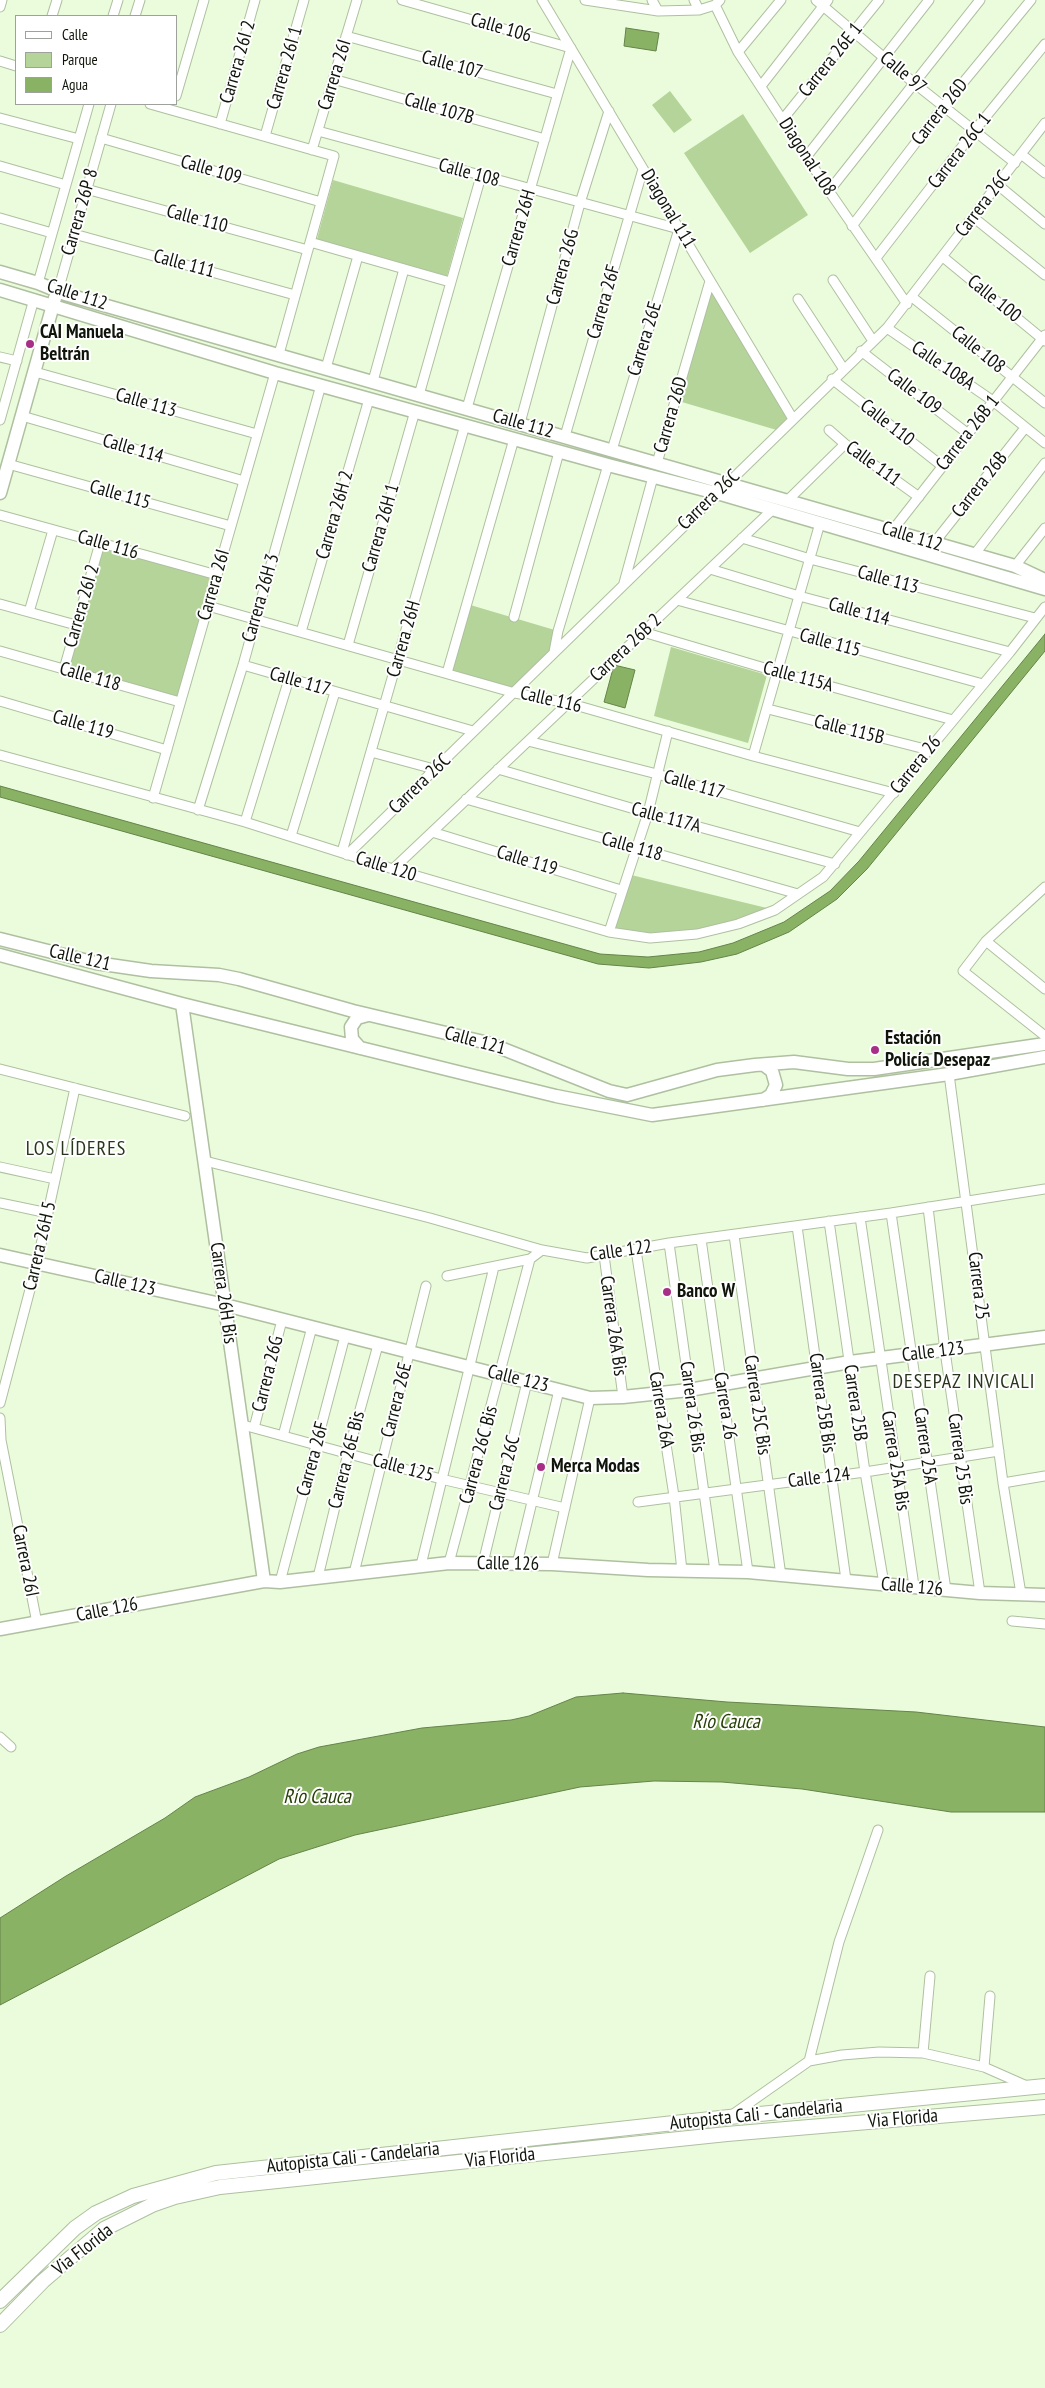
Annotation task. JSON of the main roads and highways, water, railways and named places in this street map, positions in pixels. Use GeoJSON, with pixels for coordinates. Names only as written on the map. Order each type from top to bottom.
{"type":"FeatureCollection","features":[{"type":"Feature","properties":{"kind":"main road","name":"Autopista Cali - Candelaria"},"geometry":{"type":"LineString","coordinates":[[0,2301],[74,2228],[96,2213],[133,2196],[216,2172],[729,2117],[1045,2086]]}},
{"type":"Feature","properties":{"kind":"main road","name":"Via Florida"},"geometry":{"type":"LineString","coordinates":[[0,2326],[44,2281],[104,2229],[160,2202],[220,2187],[727,2134],[1045,2107]]}},
{"type":"Feature","properties":{"kind":"water"},"geometry":{"type":"Polygon","coordinates":[[[626,28],[659,33],[656,51],[624,46],[626,28]]]}},
{"type":"Feature","properties":{"kind":"water"},"geometry":{"type":"Polygon","coordinates":[[[1045,634],[1045,651],[867,869],[837,899],[789,932],[737,954],[701,962],[649,968],[598,964],[0,797],[0,786],[600,954],[648,957],[699,952],[733,943],[784,922],[830,891],[859,861],[1045,634]]]}},
{"type":"Feature","properties":{"kind":"water"},"geometry":{"type":"Polygon","coordinates":[[[614,665],[635,670],[625,708],[604,702],[614,665]]]}},
{"type":"Feature","properties":{"kind":"water","name":"Río Cauca"},"geometry":{"type":"Polygon","coordinates":[[[623,1693],[727,1702],[916,1712],[1045,1727],[1045,1812],[951,1812],[802,1789],[722,1782],[654,1781],[580,1787],[355,1835],[279,1859],[0,2005],[0,1918],[66,1876],[165,1818],[195,1797],[249,1777],[297,1754],[319,1747],[422,1728],[511,1720],[529,1716],[576,1697],[623,1693]]]}},
{"type":"Feature","properties":{"kind":"place","name":"CAI Manuela Beltrán"},"geometry":{"type":"Point","coordinates":[30,344]}},
{"type":"Feature","properties":{"kind":"place","name":"Estación Policía Desepaz"},"geometry":{"type":"Point","coordinates":[875,1050]}},
{"type":"Feature","properties":{"kind":"place","name":"Banco W"},"geometry":{"type":"Point","coordinates":[667,1292]}},
{"type":"Feature","properties":{"kind":"place","name":"Merca Modas"},"geometry":{"type":"Point","coordinates":[541,1467]}},
{"type":"Feature","properties":{"kind":"district","name":"LOS LÍDERES"},"geometry":{"type":"Point","coordinates":[76,1149]}},
{"type":"Feature","properties":{"kind":"district","name":"DESEPAZ INVICALI"},"geometry":{"type":"Point","coordinates":[964,1382]}}]}
